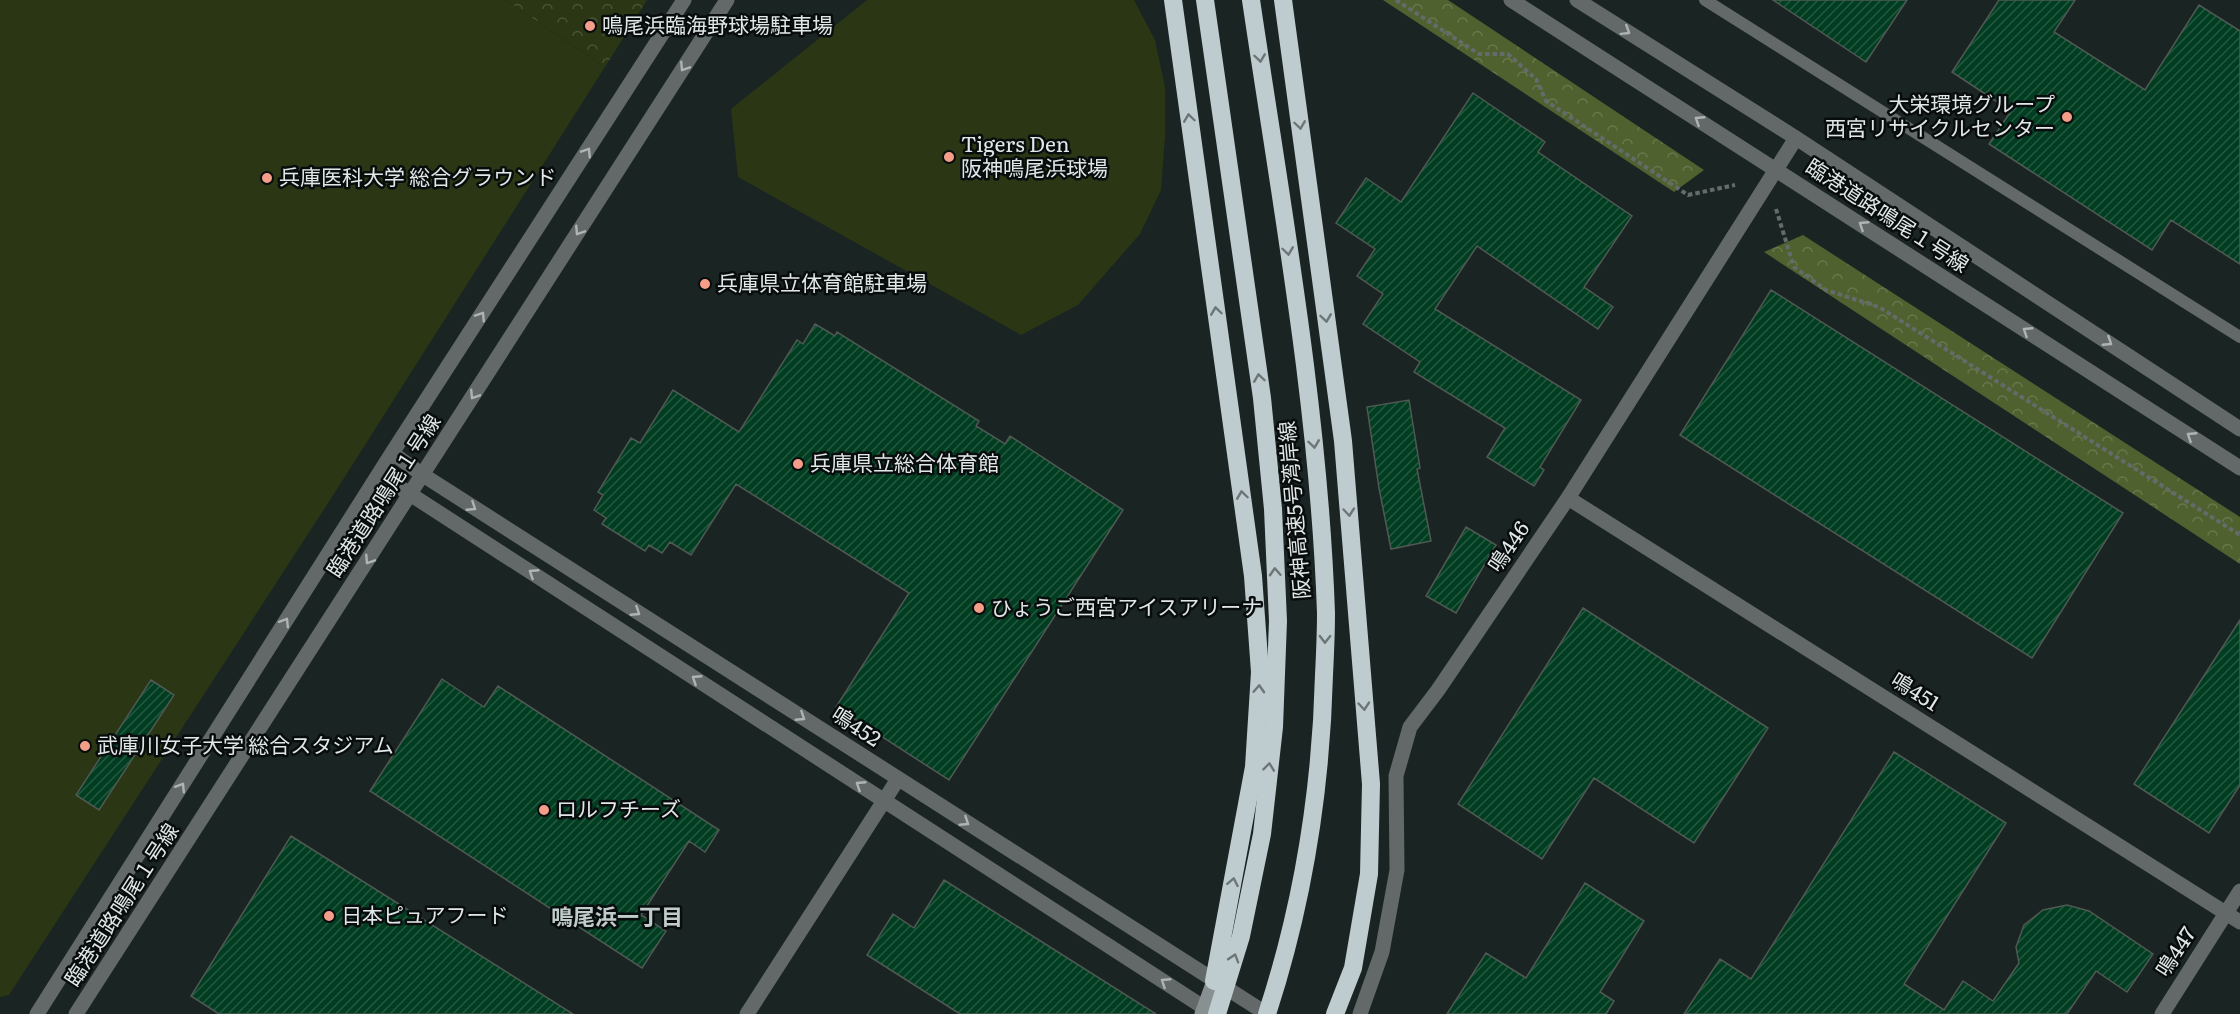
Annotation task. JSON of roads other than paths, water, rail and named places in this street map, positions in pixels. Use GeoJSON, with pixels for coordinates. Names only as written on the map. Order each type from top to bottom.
{"type":"FeatureCollection","features":[{"type":"Feature","properties":{"kind":"highway"},"geometry":{"type":"LineString","coordinates":[[1173,0],[1253,576],[1260,672],[1254,767],[1214,981]]}},
{"type":"Feature","properties":{"kind":"highway","name":"阪神高速5号湾岸線"},"geometry":{"type":"LineString","coordinates":[[1205,0],[1262,398],[1273,509],[1278,621],[1274,727],[1262,834],[1241,936],[1209,1012]]}},
{"type":"Feature","properties":{"kind":"highway","name":"阪神高速5号湾岸線"},"geometry":{"type":"LineString","coordinates":[[1251,0],[1316,454],[1326,615],[1323,726],[1309,849],[1285,960],[1267,1014]]}},
{"type":"Feature","properties":{"kind":"highway"},"geometry":{"type":"LineString","coordinates":[[1283,0],[1343,441],[1371,784],[1369,874],[1353,968],[1335,1014]]}},
{"type":"Feature","properties":{"kind":"main road"},"geometry":{"type":"LineString","coordinates":[[1209,1012],[1214,981]]}},
{"type":"Feature","properties":{"kind":"street","name":"臨港道路鳴尾１号線"},"geometry":{"type":"LineString","coordinates":[[37,1014],[392,453],[684,0]]}},
{"type":"Feature","properties":{"kind":"street","name":"臨港道路鳴尾１号線"},"geometry":{"type":"LineString","coordinates":[[76,1014],[727,0]]}},
{"type":"Feature","properties":{"kind":"street","name":"臨港道路鳴尾１号線"},"geometry":{"type":"LineString","coordinates":[[1511,0],[2240,468]]}},
{"type":"Feature","properties":{"kind":"street","name":"臨港道路鳴尾１号線"},"geometry":{"type":"LineString","coordinates":[[1577,0],[1796,138],[2240,429]]}},
{"type":"Feature","properties":{"kind":"street","name":"鳴446"},"geometry":{"type":"LineString","coordinates":[[1360,1014],[1382,952],[1397,870],[1396,776],[1410,727],[1438,690],[1568,498],[1796,138]]}},
{"type":"Feature","properties":{"kind":"street","name":"鳴452"},"geometry":{"type":"LineString","coordinates":[[392,453],[1267,1014]]}},
{"type":"Feature","properties":{"kind":"street"},"geometry":{"type":"LineString","coordinates":[[379,474],[1209,1012]]}},
{"type":"Feature","properties":{"kind":"street","name":"鳴451"},"geometry":{"type":"LineString","coordinates":[[1568,498],[2240,922]]}},
{"type":"Feature","properties":{"kind":"street"},"geometry":{"type":"LineString","coordinates":[[747,1014],[898,779]]}},
{"type":"Feature","properties":{"kind":"street","name":"鳴447"},"geometry":{"type":"LineString","coordinates":[[2162,1014],[2240,891]]}},
{"type":"Feature","properties":{"kind":"lane"},"geometry":{"type":"LineString","coordinates":[[1705,0],[2240,337]]}},
{"type":"Feature","properties":{"kind":"place","name":"鳴尾浜臨海野球場駐車場"},"geometry":{"type":"Point","coordinates":[590,26]}},
{"type":"Feature","properties":{"kind":"place","name":"大栄環境グループ 西宮リサイクルセンター"},"geometry":{"type":"Point","coordinates":[2067,117]}},
{"type":"Feature","properties":{"kind":"place","name":"Tigers Den 阪神鳴尾浜球場"},"geometry":{"type":"Point","coordinates":[949,157]}},
{"type":"Feature","properties":{"kind":"place","name":"兵庫医科大学 総合グラウンド"},"geometry":{"type":"Point","coordinates":[267,178]}},
{"type":"Feature","properties":{"kind":"place","name":"兵庫県立体育館駐車場"},"geometry":{"type":"Point","coordinates":[705,284]}},
{"type":"Feature","properties":{"kind":"place","name":"兵庫県立総合体育館"},"geometry":{"type":"Point","coordinates":[798,464]}},
{"type":"Feature","properties":{"kind":"place","name":"ひょうご西宮アイスアリーナ"},"geometry":{"type":"Point","coordinates":[979,608]}},
{"type":"Feature","properties":{"kind":"place","name":"武庫川女子大学 総合スタジアム"},"geometry":{"type":"Point","coordinates":[85,746]}},
{"type":"Feature","properties":{"kind":"place","name":"ロルフチーズ"},"geometry":{"type":"Point","coordinates":[544,810]}},
{"type":"Feature","properties":{"kind":"place","name":"日本ピュアフード"},"geometry":{"type":"Point","coordinates":[329,916]}},
{"type":"Feature","properties":{"kind":"district","name":"鳴尾浜一丁目"},"geometry":{"type":"Point","coordinates":[617,917]}}]}
